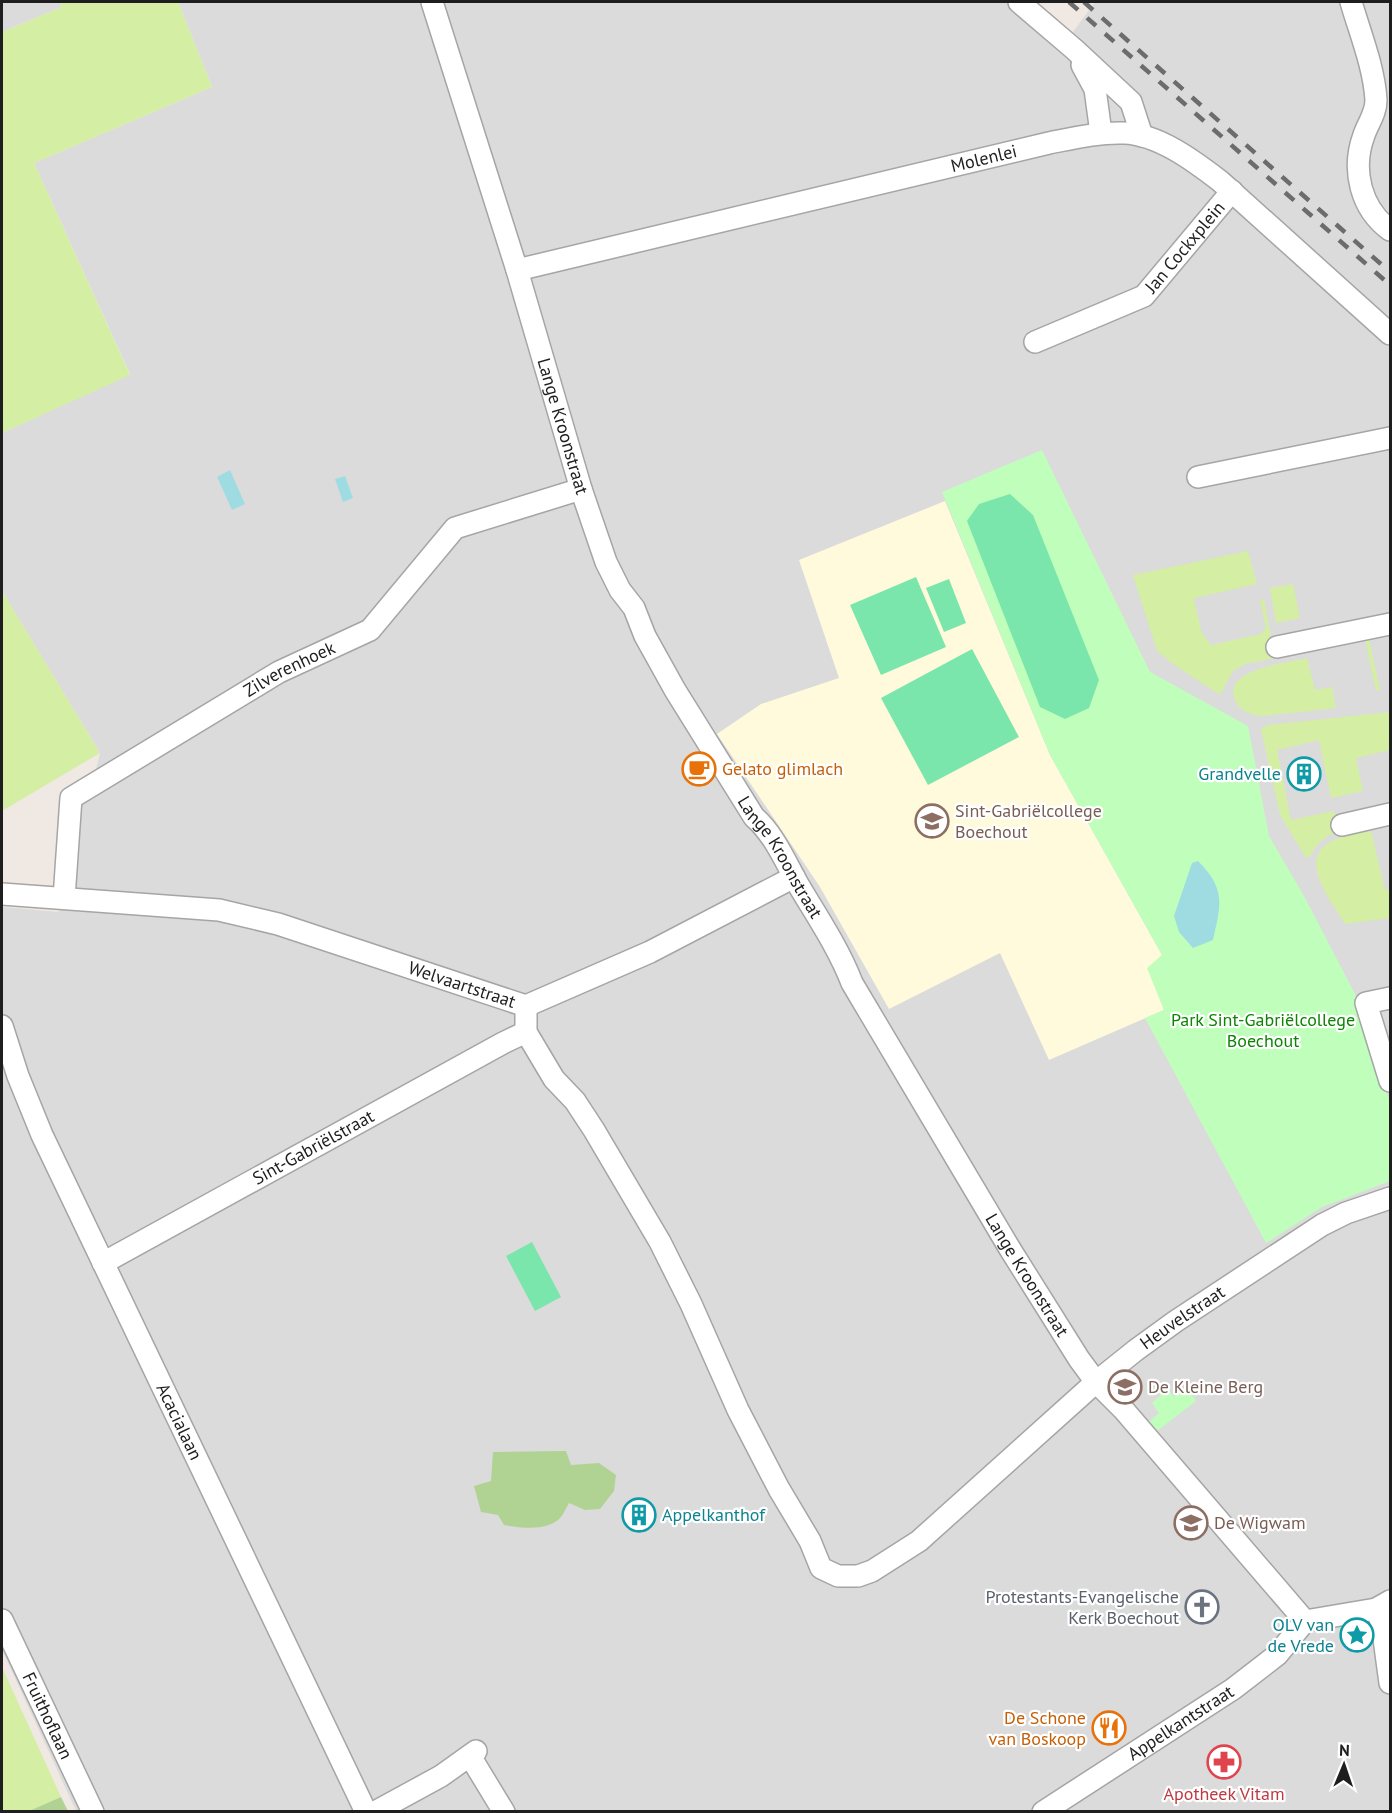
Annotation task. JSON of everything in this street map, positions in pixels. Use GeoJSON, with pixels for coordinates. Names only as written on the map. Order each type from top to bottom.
{"type":"FeatureCollection","features":[{"type":"Feature","properties":{"kind":"street","name":"Lange Kroonstraat"},"geometry":{"type":"LineString","coordinates":[[432,2],[517,270],[581,489],[606,562],[620,590],[634,608],[645,636],[754,817],[763,825],[794,877],[846,966],[852,983],[1010,1249],[1079,1359],[1096,1382],[1123,1409],[1305,1621]]}},
{"type":"Feature","properties":{"kind":"street"},"geometry":{"type":"LineString","coordinates":[[1019,2],[1131,102],[1142,136]]}},
{"type":"Feature","properties":{"kind":"street"},"geometry":{"type":"LineString","coordinates":[[1351,2],[1370,67],[1376,100],[1375,110],[1359,150],[1359,177],[1362,192],[1375,218],[1390,230]]}},
{"type":"Feature","properties":{"kind":"street"},"geometry":{"type":"LineString","coordinates":[[1074,49],[1095,89],[1101,133]]}},
{"type":"Feature","properties":{"kind":"street"},"geometry":{"type":"LineString","coordinates":[[1370,67],[1390,78]]}},
{"type":"Feature","properties":{"kind":"street","name":"Molenlei"},"geometry":{"type":"LineString","coordinates":[[517,270],[1049,143],[1101,133],[1126,133],[1142,136],[1173,149],[1197,163],[1232,191],[1390,334]]}},
{"type":"Feature","properties":{"kind":"street","name":"Jan Cockxplein"},"geometry":{"type":"LineString","coordinates":[[1035,342],[1144,296],[1232,191]]}},
{"type":"Feature","properties":{"kind":"street"},"geometry":{"type":"LineString","coordinates":[[1198,477],[1390,438]]}},
{"type":"Feature","properties":{"kind":"street","name":"Zilverenhoek"},"geometry":{"type":"LineString","coordinates":[[64,898],[71,798],[279,672],[370,630],[455,528],[581,489]]}},
{"type":"Feature","properties":{"kind":"street"},"geometry":{"type":"LineString","coordinates":[[1277,647],[1390,624]]}},
{"type":"Feature","properties":{"kind":"street"},"geometry":{"type":"LineString","coordinates":[[1342,825],[1390,814]]}},
{"type":"Feature","properties":{"kind":"street"},"geometry":{"type":"LineString","coordinates":[[526,1006],[650,952],[794,877]]}},
{"type":"Feature","properties":{"kind":"street","name":"Welvaartstraat"},"geometry":{"type":"LineString","coordinates":[[2,894],[219,910],[249,916],[372,954],[526,1006],[526,1032],[554,1079],[575,1101],[594,1130],[660,1242],[746,1426],[779,1489],[810,1541],[821,1568]]}},
{"type":"Feature","properties":{"kind":"street"},"geometry":{"type":"LineString","coordinates":[[1390,1041],[1386,1005],[1366,1003],[1390,1081]]}},
{"type":"Feature","properties":{"kind":"street","name":"Acacialaan"},"geometry":{"type":"LineString","coordinates":[[2,1026],[18,1076],[42,1135],[366,1812]]}},
{"type":"Feature","properties":{"kind":"street","name":"Sint-Gabriëlstraat"},"geometry":{"type":"LineString","coordinates":[[103,1263],[526,1032]]}},
{"type":"Feature","properties":{"kind":"street","name":"Heuvelstraat"},"geometry":{"type":"LineString","coordinates":[[821,1568],[838,1576],[858,1576],[872,1571],[919,1541],[1096,1382],[1176,1321],[1322,1225],[1346,1213],[1390,1198]]}},
{"type":"Feature","properties":{"kind":"street"},"geometry":{"type":"LineString","coordinates":[[1305,1621],[1383,1605],[1382,1624],[1390,1683]]}},
{"type":"Feature","properties":{"kind":"street","name":"Fruithoflaan"},"geometry":{"type":"LineString","coordinates":[[2,1620],[93,1812]]}},
{"type":"Feature","properties":{"kind":"street","name":"Appelkantstraat"},"geometry":{"type":"LineString","coordinates":[[1055,1808],[1233,1689],[1277,1654],[1305,1621]]}},
{"type":"Feature","properties":{"kind":"street"},"geometry":{"type":"LineString","coordinates":[[387,1809],[441,1776],[473,1753],[504,1812]]}},
{"type":"Feature","properties":{"kind":"shaded area"},"geometry":{"type":"Polygon","coordinates":[[[2,2],[60,2],[62,7],[2,32],[2,2]]]}},
{"type":"Feature","properties":{"kind":"shaded area"},"geometry":{"type":"Polygon","coordinates":[[[178,2],[1030,2],[1070,36],[1095,2],[1390,2],[1390,1811],[76,1811],[2,1650],[2,907],[59,912],[71,804],[90,794],[100,753],[2,591],[2,433],[130,374],[34,163],[212,87],[178,2]]]}},
{"type":"Feature","properties":{"kind":"shaded area","name":"Sint-Gabriëlcollege Boechout"},"geometry":{"type":"Polygon","coordinates":[[[945,501],[1050,755],[1162,955],[1148,968],[1164,1010],[1049,1060],[1000,953],[889,1009],[820,887],[717,734],[761,704],[839,678],[799,560],[945,501]]]}},
{"type":"Feature","properties":{"kind":"green space"},"geometry":{"type":"Polygon","coordinates":[[[60,2],[178,2],[212,87],[34,163],[130,375],[2,433],[2,32],[62,7],[60,2]]]}},
{"type":"Feature","properties":{"kind":"green space","name":"Park Sint-Gabriëlcollege Boechout"},"geometry":{"type":"Polygon","coordinates":[[[1042,450],[1150,672],[1248,726],[1269,836],[1304,896],[1355,994],[1390,1103],[1390,1181],[1322,1207],[1266,1243],[1145,1018],[1164,1010],[1147,968],[1162,955],[1050,755],[942,492],[1042,450]]]}},
{"type":"Feature","properties":{"kind":"green space"},"geometry":{"type":"Polygon","coordinates":[[[1010,494],[1033,515],[1099,680],[1089,708],[1065,719],[1040,707],[967,521],[979,504],[1010,494]]]}},
{"type":"Feature","properties":{"kind":"green space"},"geometry":{"type":"Polygon","coordinates":[[[1248,551],[1257,584],[1194,598],[1201,631],[1211,645],[1261,634],[1266,628],[1260,600],[1264,599],[1275,658],[1245,664],[1233,671],[1220,695],[1157,651],[1133,575],[1248,551]]]}},
{"type":"Feature","properties":{"kind":"green space"},"geometry":{"type":"Polygon","coordinates":[[[916,577],[946,647],[881,675],[850,605],[916,577]]]}},
{"type":"Feature","properties":{"kind":"green space"},"geometry":{"type":"Polygon","coordinates":[[[949,579],[966,623],[944,632],[926,588],[949,579]]]}},
{"type":"Feature","properties":{"kind":"green space"},"geometry":{"type":"Polygon","coordinates":[[[1293,584],[1300,618],[1276,623],[1270,588],[1293,584]]]}},
{"type":"Feature","properties":{"kind":"green space"},"geometry":{"type":"Polygon","coordinates":[[[2,591],[100,753],[2,811],[2,591]]]}},
{"type":"Feature","properties":{"kind":"green space"},"geometry":{"type":"Polygon","coordinates":[[[1365,639],[1369,639],[1380,690],[1376,691],[1365,639]]]}},
{"type":"Feature","properties":{"kind":"green space"},"geometry":{"type":"Polygon","coordinates":[[[972,649],[1019,737],[928,785],[881,698],[972,649]]]}},
{"type":"Feature","properties":{"kind":"green space"},"geometry":{"type":"Polygon","coordinates":[[[1307,658],[1315,690],[1332,687],[1336,708],[1262,716],[1246,712],[1237,704],[1234,689],[1238,681],[1247,674],[1272,665],[1307,658]]]}},
{"type":"Feature","properties":{"kind":"green space"},"geometry":{"type":"Polygon","coordinates":[[[1390,712],[1390,750],[1356,758],[1363,791],[1331,798],[1319,740],[1277,750],[1291,820],[1334,811],[1339,831],[1325,838],[1306,858],[1280,815],[1261,729],[1268,725],[1390,712]]]}},
{"type":"Feature","properties":{"kind":"green space"},"geometry":{"type":"Polygon","coordinates":[[[1371,831],[1385,890],[1390,889],[1390,918],[1345,924],[1319,878],[1316,866],[1318,855],[1325,845],[1339,838],[1371,831]]]}},
{"type":"Feature","properties":{"kind":"green space"},"geometry":{"type":"Polygon","coordinates":[[[532,1242],[561,1297],[535,1311],[506,1256],[532,1242]]]}},
{"type":"Feature","properties":{"kind":"green space"},"geometry":{"type":"Polygon","coordinates":[[[1165,1386],[1174,1397],[1187,1387],[1196,1401],[1157,1431],[1149,1422],[1159,1413],[1152,1403],[1161,1395],[1159,1392],[1165,1386]]]}},
{"type":"Feature","properties":{"kind":"green space"},"geometry":{"type":"Polygon","coordinates":[[[566,1451],[571,1465],[599,1463],[616,1475],[614,1491],[600,1509],[585,1510],[569,1503],[558,1520],[546,1526],[532,1528],[504,1525],[498,1515],[481,1512],[474,1486],[491,1481],[493,1452],[566,1451]]]}},
{"type":"Feature","properties":{"kind":"green space"},"geometry":{"type":"Polygon","coordinates":[[[2,1667],[61,1797],[29,1811],[2,1811],[2,1667]]]}},
{"type":"Feature","properties":{"kind":"green space"},"geometry":{"type":"Polygon","coordinates":[[[61,1797],[68,1811],[29,1811],[61,1797]]]}},
{"type":"Feature","properties":{"kind":"water"},"geometry":{"type":"Polygon","coordinates":[[[230,470],[245,504],[232,510],[217,477],[230,470]]]}},
{"type":"Feature","properties":{"kind":"water"},"geometry":{"type":"Polygon","coordinates":[[[345,476],[353,498],[343,502],[335,479],[345,476]]]}},
{"type":"Feature","properties":{"kind":"water"},"geometry":{"type":"Polygon","coordinates":[[[1198,861],[1213,880],[1219,898],[1219,907],[1213,940],[1193,948],[1179,932],[1174,916],[1192,863],[1198,861]]]}},
{"type":"Feature","properties":{"kind":"railway"},"geometry":{"type":"LineString","coordinates":[[1069,2],[1390,285]]}},
{"type":"Feature","properties":{"kind":"railway"},"geometry":{"type":"LineString","coordinates":[[1084,2],[1390,272]]}},
{"type":"Feature","properties":{"kind":"place","name":"Gelato glimlach"},"geometry":{"type":"Point","coordinates":[699,769]}},
{"type":"Feature","properties":{"kind":"place","name":"Grandvelle"},"geometry":{"type":"Point","coordinates":[1304,774]}},
{"type":"Feature","properties":{"kind":"place","name":"Sint-Gabriëlcollege Boechout"},"geometry":{"type":"Point","coordinates":[932,821]}},
{"type":"Feature","properties":{"kind":"place","name":"De Kleine Berg"},"geometry":{"type":"Point","coordinates":[1125,1387]}},
{"type":"Feature","properties":{"kind":"place","name":"Appelkanthof"},"geometry":{"type":"Point","coordinates":[639,1515]}},
{"type":"Feature","properties":{"kind":"place","name":"De Wigwam"},"geometry":{"type":"Point","coordinates":[1191,1523]}},
{"type":"Feature","properties":{"kind":"place","name":"Protestants-Evangelische Kerk Boechout"},"geometry":{"type":"Point","coordinates":[1202,1607]}},
{"type":"Feature","properties":{"kind":"place","name":"OLV van de Vrede"},"geometry":{"type":"Point","coordinates":[1357,1635]}},
{"type":"Feature","properties":{"kind":"place","name":"De Schone van Boskoop"},"geometry":{"type":"Point","coordinates":[1109,1728]}},
{"type":"Feature","properties":{"kind":"place","name":"Apotheek Vitam"},"geometry":{"type":"Point","coordinates":[1224,1762]}}]}
